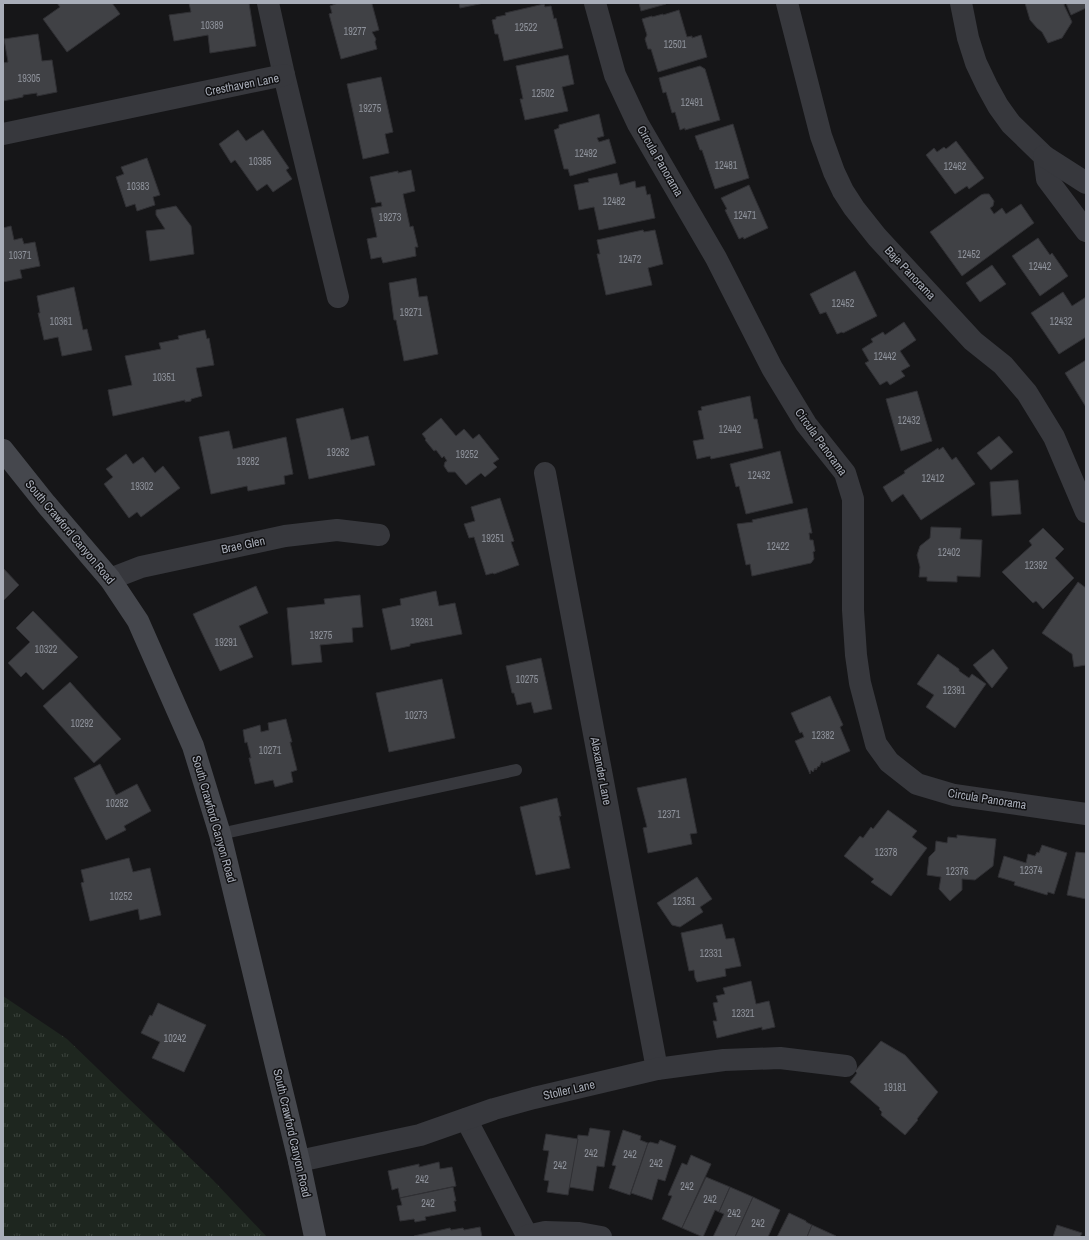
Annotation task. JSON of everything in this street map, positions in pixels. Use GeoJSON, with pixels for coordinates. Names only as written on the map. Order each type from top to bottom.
{"type":"FeatureCollection","features":[{"type":"Feature","properties":{"kind":"main road","name":"South Crawford Canyon Road"},"geometry":{"type":"LineString","coordinates":[[3,450],[46,504],[110,579],[138,621],[194,746],[220,834],[299,1161],[315,1237]]}},
{"type":"Feature","properties":{"kind":"street"},"geometry":{"type":"LineString","coordinates":[[268,3],[284,75]]}},
{"type":"Feature","properties":{"kind":"street","name":"Circula Panorama"},"geometry":{"type":"LineString","coordinates":[[595,3],[615,74],[638,124],[716,258],[772,368],[806,424],[845,472],[853,500],[853,610],[856,655],[860,683],[876,744],[889,762],[917,784],[954,795],[1086,814]]}},
{"type":"Feature","properties":{"kind":"street","name":"Baja Panorama"},"geometry":{"type":"LineString","coordinates":[[787,3],[821,136],[834,172],[843,191],[854,208],[883,243],[973,341],[1003,365],[1027,393],[1054,437],[1086,512]]}},
{"type":"Feature","properties":{"kind":"street"},"geometry":{"type":"LineString","coordinates":[[961,3],[968,38],[976,63],[998,106],[1012,124],[1044,156],[1086,183]]}},
{"type":"Feature","properties":{"kind":"street","name":"Cresthaven Lane"},"geometry":{"type":"LineString","coordinates":[[3,134],[284,75],[338,297]]}},
{"type":"Feature","properties":{"kind":"street"},"geometry":{"type":"LineString","coordinates":[[1044,156],[1048,178],[1086,231]]}},
{"type":"Feature","properties":{"kind":"street","name":"Alexander Lane"},"geometry":{"type":"LineString","coordinates":[[545,473],[657,1069]]}},
{"type":"Feature","properties":{"kind":"street","name":"Brae Glen"},"geometry":{"type":"LineString","coordinates":[[110,579],[141,567],[285,536],[337,530],[379,535]]}},
{"type":"Feature","properties":{"kind":"street","name":"Stoller Lane"},"geometry":{"type":"LineString","coordinates":[[299,1161],[420,1135],[534,1098],[657,1069],[724,1060],[780,1058],[846,1066]]}},
{"type":"Feature","properties":{"kind":"street"},"geometry":{"type":"LineString","coordinates":[[466,1119],[528,1236],[545,1232],[579,1233],[601,1237]]}},
{"type":"Feature","properties":{"kind":"lane"},"geometry":{"type":"LineString","coordinates":[[220,834],[516,770]]}},
{"type":"Feature","properties":{"kind":"green space"},"geometry":{"type":"Polygon","coordinates":[[[3,996],[67,1039],[213,1180],[267,1237],[3,1237],[3,996]]]}},
{"type":"Feature","properties":{"kind":"building"},"geometry":{"type":"Polygon","coordinates":[[[57,3],[112,3],[120,14],[67,52],[43,19],[60,7],[57,3]]]}},
{"type":"Feature","properties":{"kind":"building"},"geometry":{"type":"Polygon","coordinates":[[[189,3],[249,3],[256,46],[210,53],[208,35],[174,41],[169,15],[191,12],[189,3]]]}},
{"type":"Feature","properties":{"kind":"building"},"geometry":{"type":"Polygon","coordinates":[[[338,3],[373,3],[379,30],[372,32],[376,39],[375,42],[377,49],[341,59],[329,14],[332,13],[330,6],[338,3]]]}},
{"type":"Feature","properties":{"kind":"building"},"geometry":{"type":"Polygon","coordinates":[[[459,3],[484,3],[460,8],[459,3]]]}},
{"type":"Feature","properties":{"kind":"building"},"geometry":{"type":"Polygon","coordinates":[[[639,3],[665,3],[666,4],[641,11],[639,3]]]}},
{"type":"Feature","properties":{"kind":"building"},"geometry":{"type":"Polygon","coordinates":[[[1025,3],[1065,3],[1064,5],[1072,22],[1062,38],[1048,43],[1042,32],[1030,20],[1025,3]]]}},
{"type":"Feature","properties":{"kind":"building"},"geometry":{"type":"Polygon","coordinates":[[[1066,3],[1086,3],[1086,8],[1071,15],[1066,3]]]}},
{"type":"Feature","properties":{"kind":"building"},"geometry":{"type":"Polygon","coordinates":[[[544,4],[545,7],[551,6],[554,19],[556,18],[563,48],[504,61],[498,34],[495,34],[492,20],[496,19],[496,17],[506,15],[505,13],[544,4]]]}},
{"type":"Feature","properties":{"kind":"building"},"geometry":{"type":"Polygon","coordinates":[[[679,10],[687,37],[692,36],[692,38],[701,35],[707,57],[658,72],[651,49],[648,49],[645,39],[647,35],[642,19],[679,10]]]}},
{"type":"Feature","properties":{"kind":"building"},"geometry":{"type":"Polygon","coordinates":[[[38,34],[42,61],[52,60],[57,92],[37,96],[37,93],[23,95],[23,97],[3,101],[3,63],[8,62],[4,39],[38,34]]]}},
{"type":"Feature","properties":{"kind":"building"},"geometry":{"type":"Polygon","coordinates":[[[568,55],[574,84],[562,87],[568,111],[525,120],[520,99],[523,99],[516,66],[568,55]]]}},
{"type":"Feature","properties":{"kind":"building"},"geometry":{"type":"Polygon","coordinates":[[[700,66],[705,69],[720,120],[685,130],[685,128],[680,130],[675,112],[672,113],[666,92],[663,93],[659,78],[700,66]]]}},
{"type":"Feature","properties":{"kind":"building"},"geometry":{"type":"Polygon","coordinates":[[[381,77],[393,132],[385,134],[389,153],[363,159],[347,84],[381,77]]]}},
{"type":"Feature","properties":{"kind":"building"},"geometry":{"type":"Polygon","coordinates":[[[599,114],[604,136],[597,138],[599,142],[609,139],[616,163],[570,176],[568,169],[564,169],[554,130],[559,128],[559,125],[599,114]]]}},
{"type":"Feature","properties":{"kind":"building"},"geometry":{"type":"Polygon","coordinates":[[[733,124],[749,178],[715,189],[702,150],[700,150],[695,136],[733,124]]]}},
{"type":"Feature","properties":{"kind":"building"},"geometry":{"type":"Polygon","coordinates":[[[238,130],[246,141],[263,130],[289,168],[286,170],[292,179],[273,192],[267,184],[257,191],[235,160],[231,163],[219,144],[238,130]]]}},
{"type":"Feature","properties":{"kind":"building"},"geometry":{"type":"Polygon","coordinates":[[[956,141],[984,178],[969,189],[967,186],[955,194],[926,155],[934,148],[937,152],[944,147],[946,149],[956,141]]]}},
{"type":"Feature","properties":{"kind":"building"},"geometry":{"type":"Polygon","coordinates":[[[147,158],[160,195],[153,197],[155,205],[137,211],[135,204],[126,207],[116,177],[124,174],[121,167],[147,158]]]}},
{"type":"Feature","properties":{"kind":"building"},"geometry":{"type":"Polygon","coordinates":[[[411,170],[415,191],[403,194],[410,227],[413,226],[418,247],[415,247],[416,256],[383,263],[381,257],[371,259],[367,239],[377,237],[371,208],[382,206],[381,202],[376,203],[370,177],[398,171],[398,173],[411,170]]]}},
{"type":"Feature","properties":{"kind":"building"},"geometry":{"type":"Polygon","coordinates":[[[617,173],[620,185],[635,181],[636,188],[645,186],[647,195],[650,194],[655,218],[599,230],[594,207],[579,210],[574,185],[589,182],[588,179],[617,173]]]}},
{"type":"Feature","properties":{"kind":"building"},"geometry":{"type":"Polygon","coordinates":[[[749,185],[768,228],[744,239],[743,237],[739,239],[721,198],[749,185]]]}},
{"type":"Feature","properties":{"kind":"building"},"geometry":{"type":"Polygon","coordinates":[[[984,194],[989,194],[994,201],[993,206],[990,208],[994,214],[1002,208],[1006,214],[1021,204],[1034,223],[962,276],[930,232],[984,194]]]}},
{"type":"Feature","properties":{"kind":"building"},"geometry":{"type":"Polygon","coordinates":[[[176,206],[191,226],[194,254],[150,261],[146,231],[165,229],[156,215],[156,210],[176,206]]]}},
{"type":"Feature","properties":{"kind":"building"},"geometry":{"type":"Polygon","coordinates":[[[11,226],[14,240],[22,238],[24,244],[35,242],[40,266],[20,270],[22,278],[3,282],[3,228],[11,226]]]}},
{"type":"Feature","properties":{"kind":"building"},"geometry":{"type":"Polygon","coordinates":[[[643,230],[644,232],[655,230],[663,264],[648,268],[652,285],[606,295],[597,254],[600,254],[597,240],[643,230]]]}},
{"type":"Feature","properties":{"kind":"building"},"geometry":{"type":"Polygon","coordinates":[[[1038,238],[1050,255],[1052,253],[1068,276],[1040,296],[1012,256],[1038,238]]]}},
{"type":"Feature","properties":{"kind":"building"},"geometry":{"type":"Polygon","coordinates":[[[992,265],[1006,284],[980,302],[966,283],[992,265]]]}},
{"type":"Feature","properties":{"kind":"building"},"geometry":{"type":"Polygon","coordinates":[[[855,271],[877,316],[843,333],[837,334],[826,312],[820,314],[810,294],[855,271]]]}},
{"type":"Feature","properties":{"kind":"building"},"geometry":{"type":"Polygon","coordinates":[[[416,278],[419,297],[427,296],[438,354],[404,361],[396,320],[394,320],[389,283],[416,278]]]}},
{"type":"Feature","properties":{"kind":"building"},"geometry":{"type":"Polygon","coordinates":[[[74,287],[83,330],[87,329],[92,350],[62,356],[58,337],[44,340],[38,313],[40,313],[37,296],[74,287]]]}},
{"type":"Feature","properties":{"kind":"building"},"geometry":{"type":"Polygon","coordinates":[[[1063,292],[1072,306],[1086,297],[1086,337],[1059,354],[1031,313],[1063,292]]]}},
{"type":"Feature","properties":{"kind":"building"},"geometry":{"type":"Polygon","coordinates":[[[904,322],[916,340],[900,351],[910,366],[901,371],[905,376],[890,385],[887,381],[880,385],[865,363],[869,361],[862,349],[873,342],[871,339],[883,332],[885,335],[904,322]]]}},
{"type":"Feature","properties":{"kind":"building"},"geometry":{"type":"Polygon","coordinates":[[[205,330],[207,339],[209,338],[214,365],[196,368],[202,396],[191,399],[191,401],[185,402],[185,400],[113,416],[108,390],[132,385],[125,356],[161,349],[159,343],[179,339],[178,336],[205,330]]]}},
{"type":"Feature","properties":{"kind":"building"},"geometry":{"type":"Polygon","coordinates":[[[1086,360],[1086,407],[1065,373],[1086,360]]]}},
{"type":"Feature","properties":{"kind":"building"},"geometry":{"type":"Polygon","coordinates":[[[917,391],[932,441],[901,451],[886,399],[917,391]]]}},
{"type":"Feature","properties":{"kind":"building"},"geometry":{"type":"Polygon","coordinates":[[[750,396],[754,419],[757,419],[763,448],[711,459],[710,456],[697,459],[693,441],[704,439],[698,411],[702,410],[701,407],[750,396]]]}},
{"type":"Feature","properties":{"kind":"building"},"geometry":{"type":"Polygon","coordinates":[[[343,408],[351,440],[368,436],[375,465],[309,479],[296,419],[343,408]]]}},
{"type":"Feature","properties":{"kind":"building"},"geometry":{"type":"Polygon","coordinates":[[[441,418],[456,436],[464,429],[473,439],[479,434],[499,459],[493,463],[497,467],[485,477],[481,473],[466,485],[455,472],[448,472],[444,466],[445,462],[447,461],[444,456],[442,458],[436,450],[434,451],[422,434],[441,418]]]}},
{"type":"Feature","properties":{"kind":"building"},"geometry":{"type":"Polygon","coordinates":[[[229,431],[233,449],[286,437],[293,474],[284,476],[285,484],[248,491],[247,486],[211,494],[199,437],[229,431]]]}},
{"type":"Feature","properties":{"kind":"building"},"geometry":{"type":"Polygon","coordinates":[[[999,436],[1013,452],[991,470],[977,453],[999,436]]]}},
{"type":"Feature","properties":{"kind":"building"},"geometry":{"type":"Polygon","coordinates":[[[943,447],[952,460],[956,457],[975,484],[921,520],[903,494],[892,502],[883,487],[905,473],[904,471],[938,448],[939,450],[943,447]]]}},
{"type":"Feature","properties":{"kind":"building"},"geometry":{"type":"Polygon","coordinates":[[[780,451],[793,503],[746,514],[739,486],[736,487],[730,464],[780,451]]]}},
{"type":"Feature","properties":{"kind":"building"},"geometry":{"type":"Polygon","coordinates":[[[126,454],[133,464],[143,457],[155,473],[163,466],[180,488],[141,517],[137,512],[129,518],[104,484],[113,477],[106,469],[126,454]]]}},
{"type":"Feature","properties":{"kind":"building"},"geometry":{"type":"Polygon","coordinates":[[[1018,480],[1021,514],[992,516],[990,482],[1018,480]]]}},
{"type":"Feature","properties":{"kind":"building"},"geometry":{"type":"Polygon","coordinates":[[[500,498],[514,541],[511,542],[519,565],[494,574],[486,575],[474,537],[469,538],[464,524],[475,521],[471,507],[500,498]]]}},
{"type":"Feature","properties":{"kind":"building"},"geometry":{"type":"Polygon","coordinates":[[[807,508],[812,533],[809,533],[810,540],[813,540],[815,551],[813,552],[814,559],[811,563],[752,576],[750,564],[746,565],[737,524],[753,522],[752,520],[807,508]]]}},
{"type":"Feature","properties":{"kind":"building"},"geometry":{"type":"Polygon","coordinates":[[[931,527],[961,528],[960,539],[982,540],[980,577],[957,576],[957,582],[927,581],[927,577],[919,577],[920,567],[917,555],[920,546],[930,538],[931,527]]]}},
{"type":"Feature","properties":{"kind":"building"},"geometry":{"type":"Polygon","coordinates":[[[1043,528],[1064,549],[1055,558],[1074,578],[1043,609],[1036,601],[1033,603],[1002,572],[1032,545],[1029,541],[1043,528]]]}},
{"type":"Feature","properties":{"kind":"building"},"geometry":{"type":"Polygon","coordinates":[[[3,568],[19,585],[3,601],[3,568]]]}},
{"type":"Feature","properties":{"kind":"building"},"geometry":{"type":"Polygon","coordinates":[[[1078,582],[1086,588],[1086,665],[1074,667],[1072,654],[1042,633],[1078,582]]]}},
{"type":"Feature","properties":{"kind":"building"},"geometry":{"type":"Polygon","coordinates":[[[256,586],[268,613],[239,626],[253,657],[220,671],[193,614],[256,586]]]}},
{"type":"Feature","properties":{"kind":"building"},"geometry":{"type":"Polygon","coordinates":[[[436,591],[439,606],[455,603],[462,634],[410,644],[410,646],[391,650],[382,609],[401,605],[400,599],[436,591]]]}},
{"type":"Feature","properties":{"kind":"building"},"geometry":{"type":"Polygon","coordinates":[[[360,595],[363,627],[352,628],[353,642],[320,645],[322,662],[292,665],[287,608],[325,604],[324,599],[360,595]]]}},
{"type":"Feature","properties":{"kind":"building"},"geometry":{"type":"Polygon","coordinates":[[[33,611],[78,657],[43,690],[26,672],[21,677],[8,663],[30,642],[16,628],[33,611]]]}},
{"type":"Feature","properties":{"kind":"building"},"geometry":{"type":"Polygon","coordinates":[[[993,649],[1008,668],[992,688],[973,665],[993,649]]]}},
{"type":"Feature","properties":{"kind":"building"},"geometry":{"type":"Polygon","coordinates":[[[938,654],[969,678],[972,674],[986,684],[955,728],[926,707],[934,695],[917,684],[938,654]]]}},
{"type":"Feature","properties":{"kind":"building"},"geometry":{"type":"Polygon","coordinates":[[[541,658],[552,709],[534,713],[531,702],[517,705],[514,693],[512,693],[506,666],[541,658]]]}},
{"type":"Feature","properties":{"kind":"building"},"geometry":{"type":"Polygon","coordinates":[[[442,679],[455,738],[389,752],[376,693],[442,679]]]}},
{"type":"Feature","properties":{"kind":"building"},"geometry":{"type":"Polygon","coordinates":[[[70,682],[121,739],[94,763],[43,706],[70,682]]]}},
{"type":"Feature","properties":{"kind":"building"},"geometry":{"type":"Polygon","coordinates":[[[830,696],[843,725],[840,727],[850,751],[823,763],[822,761],[816,770],[815,768],[813,772],[811,770],[810,774],[795,741],[804,737],[802,732],[800,733],[791,713],[830,696]]]}},
{"type":"Feature","properties":{"kind":"building"},"geometry":{"type":"Polygon","coordinates":[[[286,719],[297,770],[291,772],[293,782],[275,787],[273,780],[255,784],[249,758],[251,758],[247,742],[245,743],[243,730],[260,725],[261,732],[269,730],[268,723],[286,719]]]}},
{"type":"Feature","properties":{"kind":"building"},"geometry":{"type":"Polygon","coordinates":[[[100,764],[116,795],[137,784],[151,811],[124,826],[126,830],[106,840],[74,778],[100,764]]]}},
{"type":"Feature","properties":{"kind":"building"},"geometry":{"type":"Polygon","coordinates":[[[686,778],[697,833],[690,834],[692,844],[648,853],[643,828],[647,827],[637,788],[686,778]]]}},
{"type":"Feature","properties":{"kind":"building"},"geometry":{"type":"Polygon","coordinates":[[[557,798],[561,816],[559,816],[570,868],[536,875],[520,807],[557,798]]]}},
{"type":"Feature","properties":{"kind":"building"},"geometry":{"type":"Polygon","coordinates":[[[888,810],[917,831],[912,837],[927,848],[891,896],[871,882],[874,879],[844,856],[860,836],[863,838],[871,827],[873,829],[888,810]]]}},
{"type":"Feature","properties":{"kind":"building"},"geometry":{"type":"Polygon","coordinates":[[[957,835],[996,839],[993,866],[975,880],[962,879],[962,890],[950,901],[939,889],[941,877],[927,875],[929,857],[935,851],[936,841],[947,843],[948,837],[957,838],[957,835]]]}},
{"type":"Feature","properties":{"kind":"building"},"geometry":{"type":"Polygon","coordinates":[[[1042,845],[1067,853],[1054,894],[1048,892],[1047,895],[1014,885],[1015,882],[998,877],[1004,856],[1026,863],[1028,854],[1035,856],[1037,852],[1039,853],[1042,845]]]}},
{"type":"Feature","properties":{"kind":"building"},"geometry":{"type":"Polygon","coordinates":[[[1076,852],[1086,853],[1086,899],[1067,895],[1076,852]]]}},
{"type":"Feature","properties":{"kind":"building"},"geometry":{"type":"Polygon","coordinates":[[[129,858],[133,872],[150,868],[161,915],[140,920],[138,909],[90,921],[81,883],[84,882],[81,870],[129,858]]]}},
{"type":"Feature","properties":{"kind":"building"},"geometry":{"type":"Polygon","coordinates":[[[697,877],[712,899],[700,907],[703,912],[680,927],[672,925],[657,903],[697,877]]]}},
{"type":"Feature","properties":{"kind":"building"},"geometry":{"type":"Polygon","coordinates":[[[722,924],[726,939],[734,938],[741,966],[725,969],[726,976],[697,982],[694,970],[689,971],[681,933],[722,924]]]}},
{"type":"Feature","properties":{"kind":"building"},"geometry":{"type":"Polygon","coordinates":[[[751,981],[756,1004],[769,1001],[775,1027],[762,1030],[762,1027],[717,1038],[713,1021],[717,1021],[713,1003],[718,1002],[716,996],[725,994],[723,988],[751,981]]]}},
{"type":"Feature","properties":{"kind":"building"},"geometry":{"type":"Polygon","coordinates":[[[158,1003],[206,1025],[184,1072],[152,1058],[160,1042],[141,1033],[158,1003]]]}},
{"type":"Feature","properties":{"kind":"building"},"geometry":{"type":"Polygon","coordinates":[[[881,1041],[905,1055],[938,1092],[905,1135],[881,1115],[882,1112],[879,1109],[880,1108],[850,1082],[857,1073],[855,1071],[881,1041]]]}},
{"type":"Feature","properties":{"kind":"building"},"geometry":{"type":"Polygon","coordinates":[[[590,1128],[610,1131],[604,1167],[597,1166],[593,1191],[569,1187],[578,1135],[588,1136],[590,1128]]]}},
{"type":"Feature","properties":{"kind":"building"},"geometry":{"type":"Polygon","coordinates":[[[623,1130],[641,1136],[640,1140],[648,1143],[630,1195],[609,1188],[616,1166],[612,1165],[623,1130]]]}},
{"type":"Feature","properties":{"kind":"building"},"geometry":{"type":"Polygon","coordinates":[[[546,1134],[578,1139],[568,1195],[547,1192],[549,1181],[544,1180],[549,1151],[543,1150],[546,1134]]]}},
{"type":"Feature","properties":{"kind":"building"},"geometry":{"type":"Polygon","coordinates":[[[660,1140],[676,1146],[665,1181],[658,1179],[652,1200],[631,1193],[648,1143],[658,1144],[660,1140]]]}},
{"type":"Feature","properties":{"kind":"building"},"geometry":{"type":"Polygon","coordinates":[[[691,1155],[711,1164],[682,1228],[662,1219],[672,1196],[668,1195],[682,1163],[687,1165],[691,1155]]]}},
{"type":"Feature","properties":{"kind":"building"},"geometry":{"type":"Polygon","coordinates":[[[439,1162],[440,1169],[452,1167],[456,1186],[400,1198],[398,1188],[392,1190],[388,1171],[419,1164],[419,1167],[439,1162]]]}},
{"type":"Feature","properties":{"kind":"building"},"geometry":{"type":"Polygon","coordinates":[[[706,1177],[730,1187],[719,1212],[715,1210],[703,1237],[682,1228],[706,1177]]]}},
{"type":"Feature","properties":{"kind":"building"},"geometry":{"type":"Polygon","coordinates":[[[453,1187],[456,1201],[454,1201],[456,1211],[425,1217],[426,1220],[415,1222],[414,1219],[400,1221],[397,1206],[402,1205],[400,1198],[453,1187]]]}},
{"type":"Feature","properties":{"kind":"building"},"geometry":{"type":"Polygon","coordinates":[[[730,1187],[753,1197],[735,1237],[713,1237],[724,1214],[719,1212],[730,1187]]]}},
{"type":"Feature","properties":{"kind":"building"},"geometry":{"type":"Polygon","coordinates":[[[753,1197],[780,1210],[768,1237],[735,1237],[753,1197]]]}},
{"type":"Feature","properties":{"kind":"building"},"geometry":{"type":"Polygon","coordinates":[[[789,1213],[812,1225],[807,1237],[777,1237],[789,1213]]]}},
{"type":"Feature","properties":{"kind":"building"},"geometry":{"type":"Polygon","coordinates":[[[812,1225],[836,1236],[807,1237],[812,1225]]]}},
{"type":"Feature","properties":{"kind":"building"},"geometry":{"type":"Polygon","coordinates":[[[1057,1225],[1082,1233],[1080,1237],[1053,1237],[1057,1225]]]}},
{"type":"Feature","properties":{"kind":"building"},"geometry":{"type":"Polygon","coordinates":[[[480,1227],[482,1237],[414,1237],[450,1228],[451,1230],[463,1228],[464,1230],[480,1227]]]}}]}
